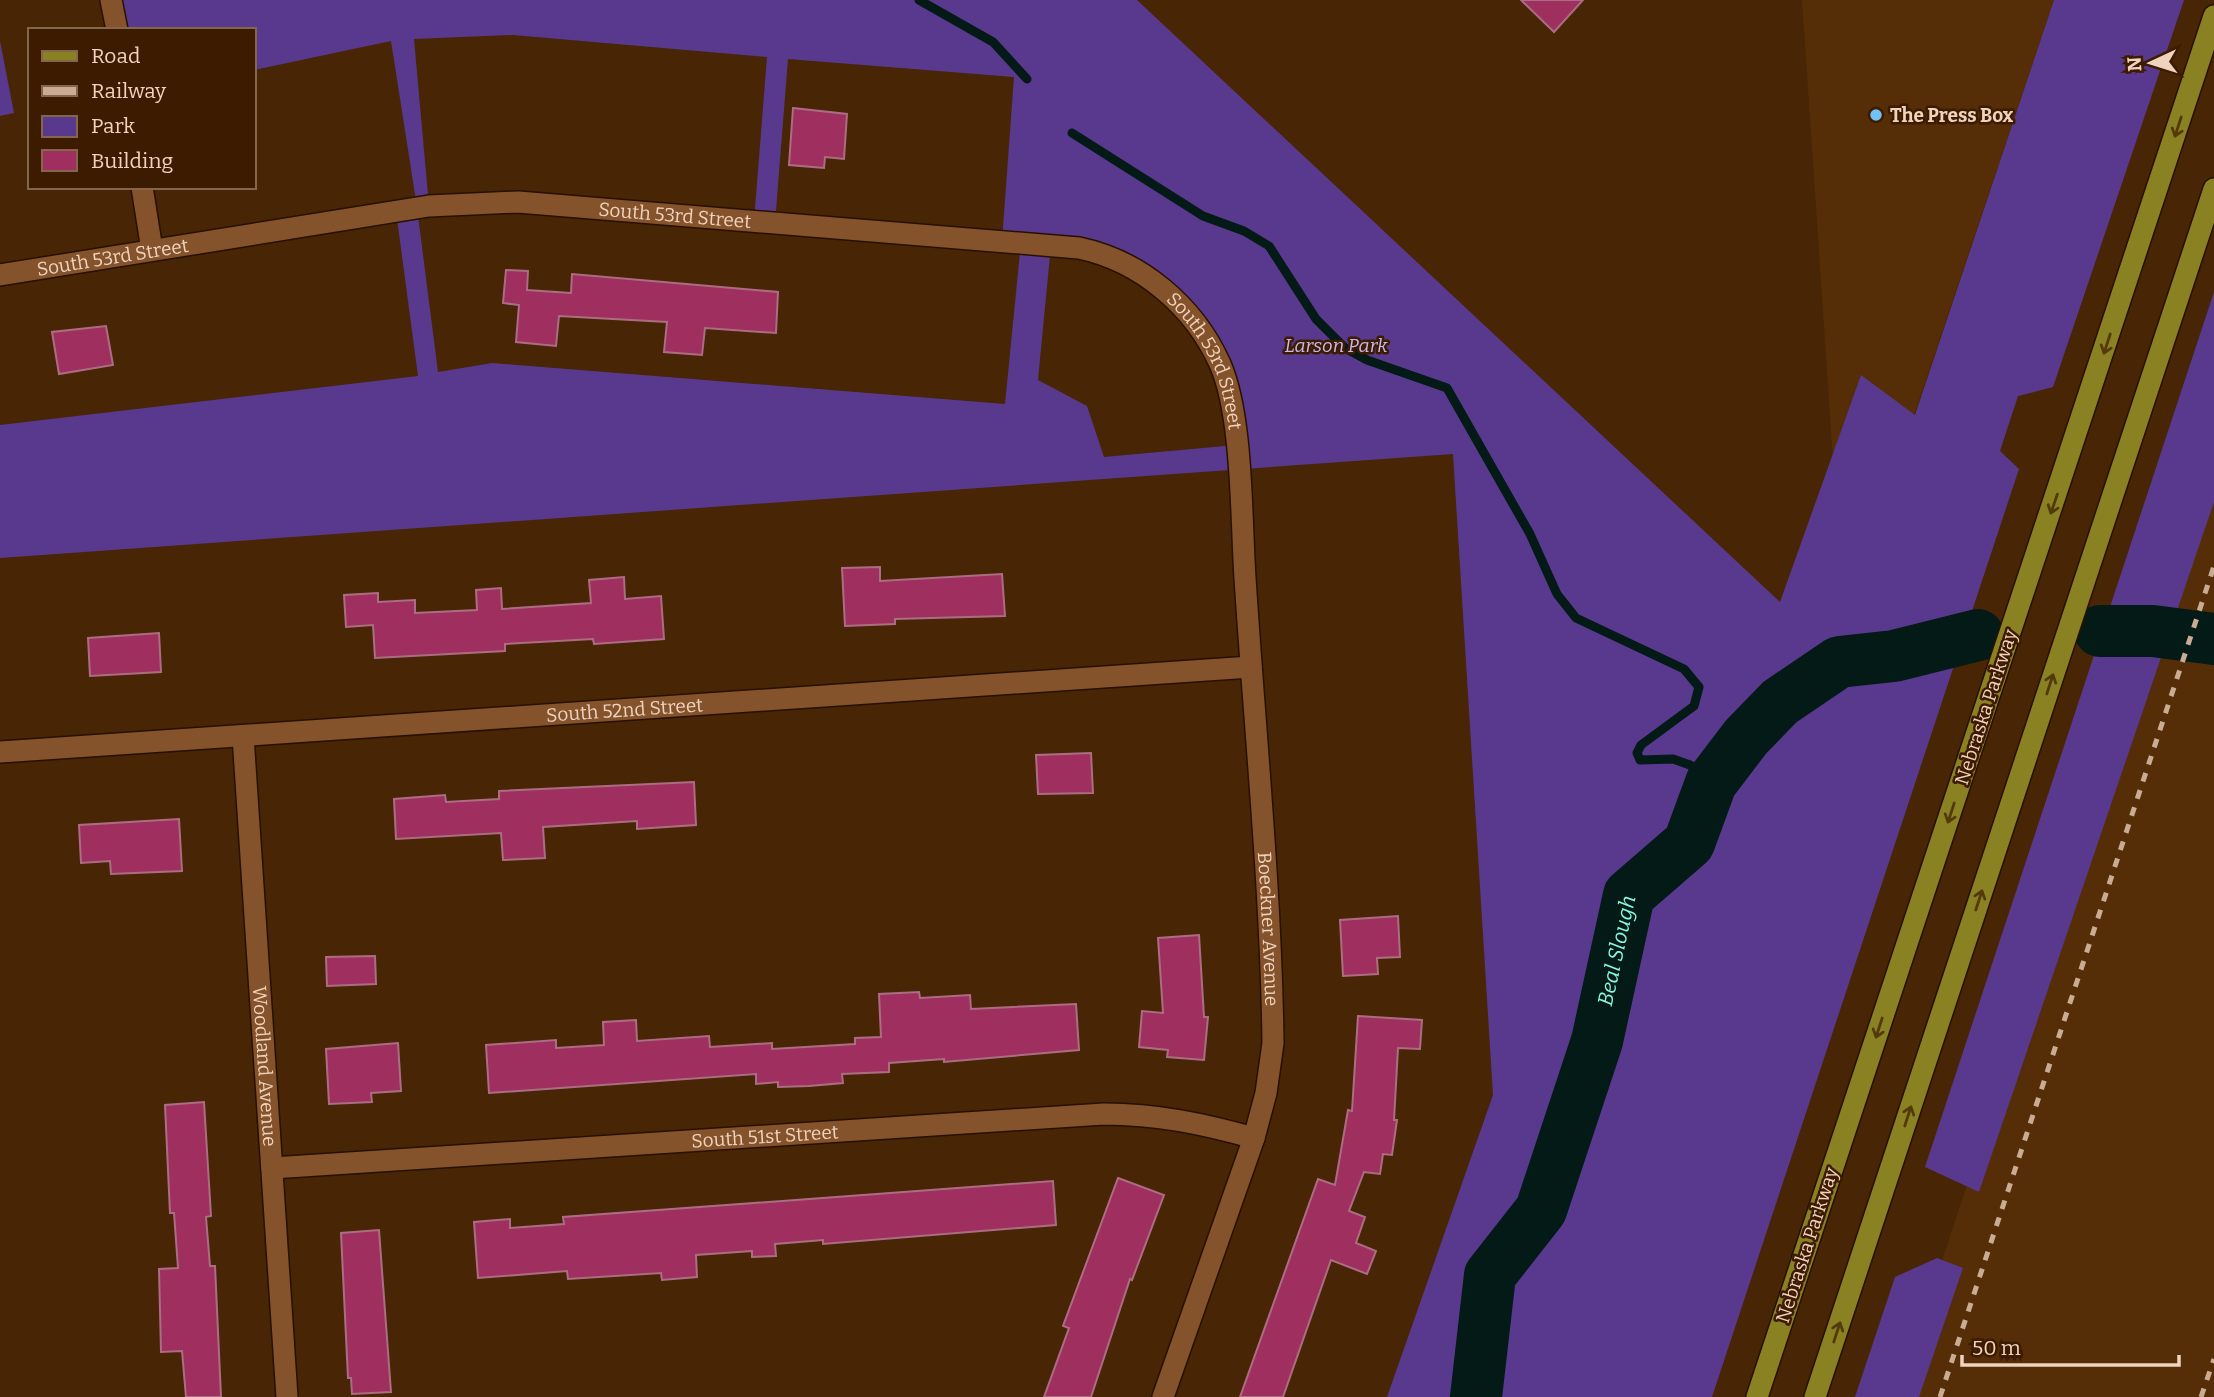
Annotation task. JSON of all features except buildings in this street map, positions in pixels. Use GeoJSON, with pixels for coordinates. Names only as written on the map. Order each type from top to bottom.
{"type":"FeatureCollection","features":[{"type":"Feature","properties":{"kind":"main road","name":"Nebraska Parkway"},"geometry":{"type":"LineString","coordinates":[[1757,1397],[2214,16]]}},
{"type":"Feature","properties":{"kind":"main road"},"geometry":{"type":"LineString","coordinates":[[1815,1397],[2214,189]]}},
{"type":"Feature","properties":{"kind":"street"},"geometry":{"type":"LineString","coordinates":[[111,0],[117,28]]}},
{"type":"Feature","properties":{"kind":"street"},"geometry":{"type":"LineString","coordinates":[[142,189],[152,250]]}},
{"type":"Feature","properties":{"kind":"street","name":"South 53rd Street"},"geometry":{"type":"LineString","coordinates":[[0,275],[429,206],[489,202],[1079,248],[1104,254],[1145,275],[1174,298],[1197,323],[1221,365],[1228,385],[1236,446]]}},
{"type":"Feature","properties":{"kind":"street","name":"Boeckner Avenue"},"geometry":{"type":"LineString","coordinates":[[1163,1397],[1254,1138],[1266,1093],[1272,1016],[1236,446]]}},
{"type":"Feature","properties":{"kind":"street","name":"South 52nd Street"},"geometry":{"type":"LineString","coordinates":[[0,752],[1251,667]]}},
{"type":"Feature","properties":{"kind":"street","name":"Woodland Avenue"},"geometry":{"type":"LineString","coordinates":[[243,736],[287,1397]]}},
{"type":"Feature","properties":{"kind":"street","name":"South 51st Street"},"geometry":{"type":"LineString","coordinates":[[272,1168],[1104,1114],[1145,1114],[1198,1122],[1254,1138]]}},
{"type":"Feature","properties":{"kind":"shaded area"},"geometry":{"type":"Polygon","coordinates":[[[1802,0],[2054,0],[1844,623],[1802,0]]]}},
{"type":"Feature","properties":{"kind":"shaded area"},"geometry":{"type":"Polygon","coordinates":[[[2214,449],[2214,1397],[1897,1397],[2002,1079],[2214,449]]]}},
{"type":"Feature","properties":{"kind":"green space","name":"Larson Park"},"geometry":{"type":"Polygon","coordinates":[[[111,0],[1137,0],[1780,602],[1861,375],[1915,415],[2054,0],[2184,0],[2053,387],[2018,396],[2000,451],[2019,469],[1712,1397],[1387,1397],[1493,1095],[1453,454],[0,558],[0,425],[418,376],[396,211],[417,207],[391,41],[256,70],[256,28],[117,28],[111,0]],[[513,35],[414,39],[429,206],[417,208],[438,372],[492,363],[1005,404],[1021,242],[1002,241],[1014,77],[788,59],[775,223],[754,221],[767,57],[513,35]],[[1051,245],[1038,380],[1087,406],[1104,457],[1236,445],[1228,385],[1156,283],[1051,245]]]}},
{"type":"Feature","properties":{"kind":"green space"},"geometry":{"type":"Polygon","coordinates":[[[0,41],[14,113],[0,116],[0,41]]]}},
{"type":"Feature","properties":{"kind":"green space"},"geometry":{"type":"Polygon","coordinates":[[[2214,292],[2214,502],[1979,1192],[1925,1167],[2214,292]]]}},
{"type":"Feature","properties":{"kind":"green space"},"geometry":{"type":"Polygon","coordinates":[[[1937,1258],[1963,1268],[1919,1397],[1855,1397],[1895,1277],[1937,1258]]]}},
{"type":"Feature","properties":{"kind":"waterway"},"geometry":{"type":"LineString","coordinates":[[919,0],[993,42],[1027,79]]}},
{"type":"Feature","properties":{"kind":"waterway"},"geometry":{"type":"LineString","coordinates":[[1072,133],[1203,216],[1244,231],[1269,246],[1316,319],[1345,348],[1367,360],[1447,388],[1530,534],[1557,594],[1576,618],[1684,669],[1699,687],[1694,706],[1641,745],[1637,753],[1640,760],[1673,759],[1690,765],[1711,783]]}},
{"type":"Feature","properties":{"kind":"waterway","name":"Beal Slough"},"geometry":{"type":"LineString","coordinates":[[2100,631],[2153,631],[2214,639]]}},
{"type":"Feature","properties":{"kind":"waterway","name":"Beal Slough"},"geometry":{"type":"LineString","coordinates":[[1476,1397],[1490,1275],[1541,1210],[1597,1041],[1629,895],[1689,843],[1711,783],[1746,737],[1780,702],[1839,662],[1894,656],[1978,635]]}},
{"type":"Feature","properties":{"kind":"railway"},"geometry":{"type":"LineString","coordinates":[[1940,1397],[2214,566]]}},
{"type":"Feature","properties":{"kind":"railway"},"geometry":{"type":"LineString","coordinates":[[2201,1397],[2214,1359]]}},
{"type":"Feature","properties":{"kind":"place","name":"The Press Box"},"geometry":{"type":"Point","coordinates":[1876,115]}}]}
